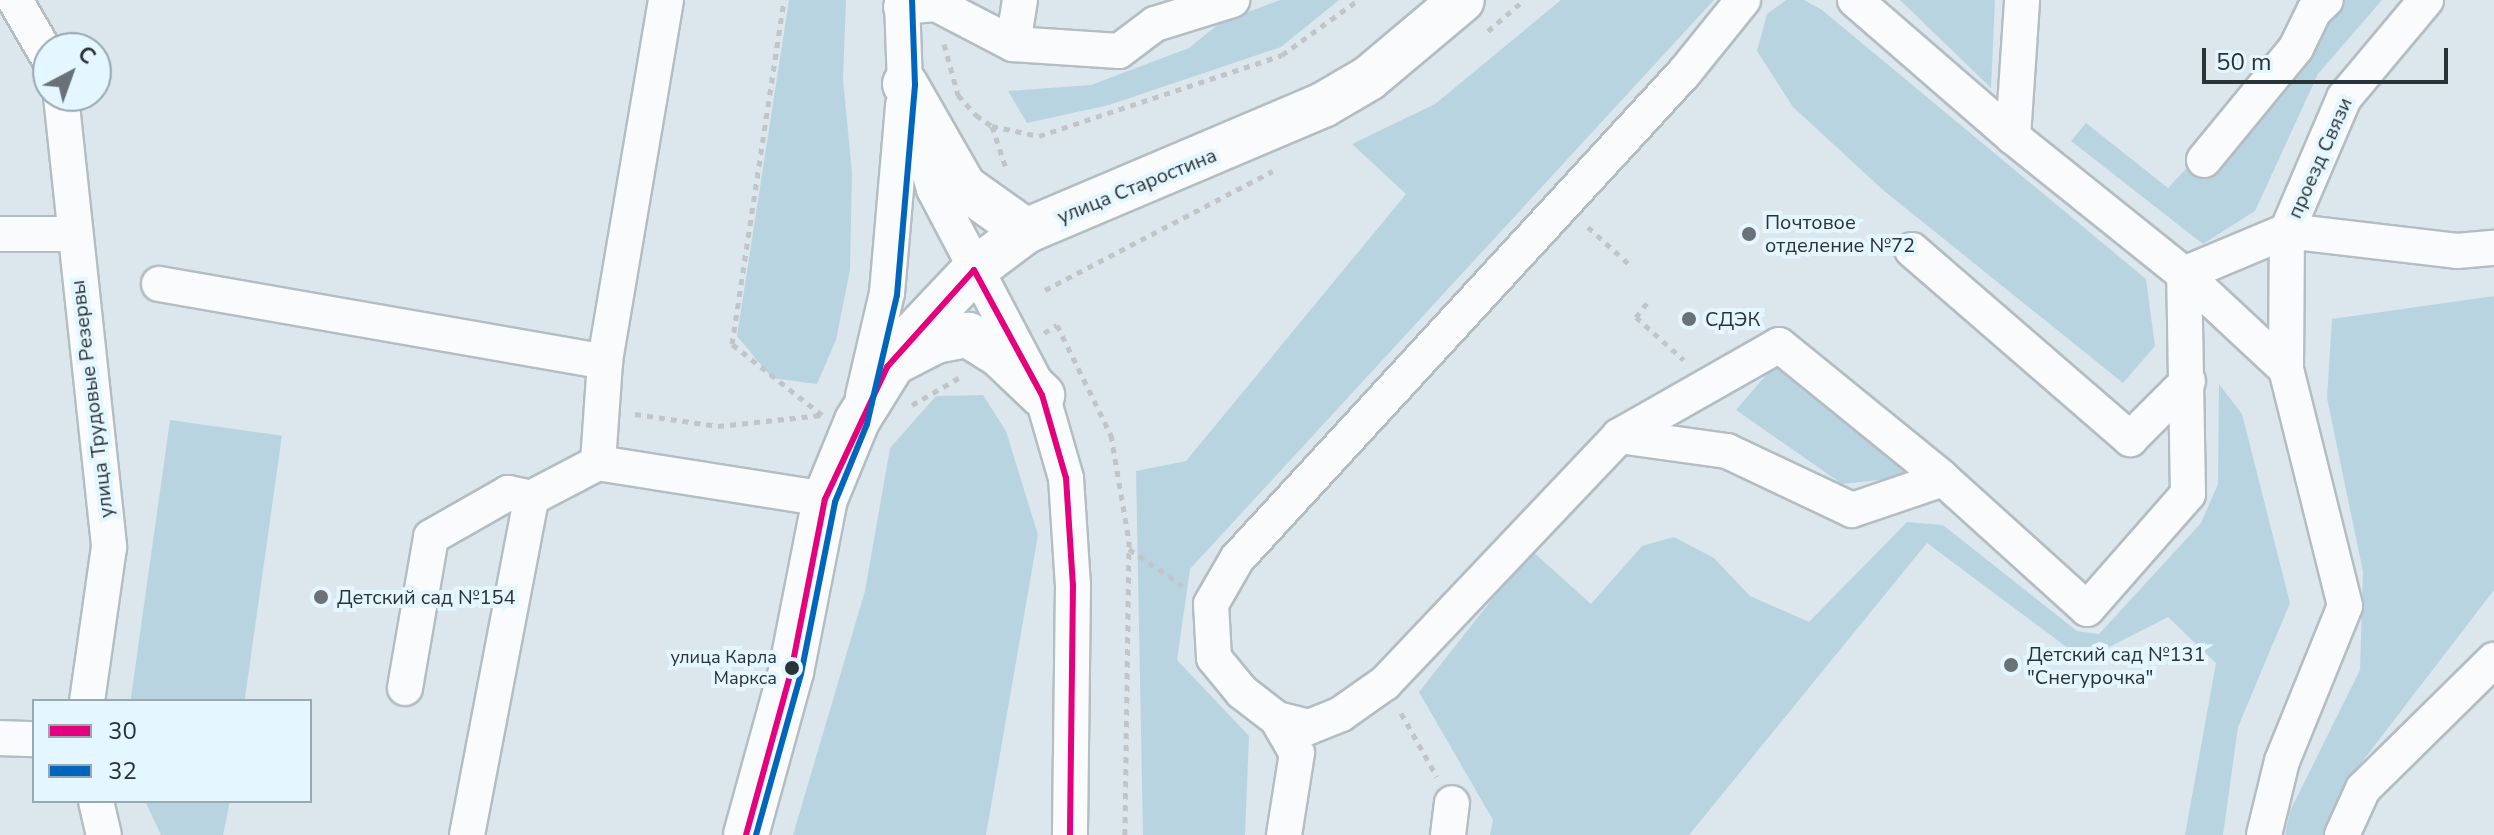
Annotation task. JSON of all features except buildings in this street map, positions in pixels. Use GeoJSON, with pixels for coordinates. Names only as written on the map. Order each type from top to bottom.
{"type":"FeatureCollection","features":[{"type":"Feature","properties":{"kind":"main road","name":"улица Старостина"},"geometry":{"type":"LineString","coordinates":[[857,421],[887,367],[974,270],[1026,231],[1323,105],[1369,78],[1462,0]]}},
{"type":"Feature","properties":{"kind":"main road"},"geometry":{"type":"LineString","coordinates":[[905,84],[964,187],[1026,231]]}},
{"type":"Feature","properties":{"kind":"main road"},"geometry":{"type":"LineString","coordinates":[[887,367],[936,341],[968,335],[1035,380]]}},
{"type":"Feature","properties":{"kind":"main road"},"geometry":{"type":"LineString","coordinates":[[746,835],[791,672],[825,499],[857,421]]}},
{"type":"Feature","properties":{"kind":"street"},"geometry":{"type":"LineString","coordinates":[[15,0],[34,32]]}},
{"type":"Feature","properties":{"kind":"street"},"geometry":{"type":"LineString","coordinates":[[598,463],[599,410],[605,362],[666,0]]}},
{"type":"Feature","properties":{"kind":"street"},"geometry":{"type":"LineString","coordinates":[[1013,44],[1020,0]]}},
{"type":"Feature","properties":{"kind":"street"},"geometry":{"type":"LineString","coordinates":[[857,421],[887,293],[905,84],[901,3],[936,4],[1013,44],[1119,51],[1157,12],[1232,0]]}},
{"type":"Feature","properties":{"kind":"street"},"geometry":{"type":"LineString","coordinates":[[1284,835],[1297,753],[1277,719],[1242,692],[1214,658],[1211,604],[1237,559],[1563,205],[1743,0]]}},
{"type":"Feature","properties":{"kind":"street"},"geometry":{"type":"LineString","coordinates":[[1855,0],[2013,137],[2184,274],[2286,369]]}},
{"type":"Feature","properties":{"kind":"street"},"geometry":{"type":"LineString","coordinates":[[2013,137],[2022,0]]}},
{"type":"Feature","properties":{"kind":"street"},"geometry":{"type":"LineString","coordinates":[[2204,160],[2296,48],[2314,11],[2326,0]]}},
{"type":"Feature","properties":{"kind":"street","name":"проезд Связи"},"geometry":{"type":"LineString","coordinates":[[2184,274],[2287,231],[2344,98],[2426,0]]}},
{"type":"Feature","properties":{"kind":"street"},"geometry":{"type":"LineString","coordinates":[[905,84],[934,189],[974,270],[1035,380],[1066,478],[1071,528],[1069,833]]}},
{"type":"Feature","properties":{"kind":"street","name":"улица Трудовые Резервы"},"geometry":{"type":"LineString","coordinates":[[63,112],[109,547],[87,699]]}},
{"type":"Feature","properties":{"kind":"street"},"geometry":{"type":"LineString","coordinates":[[2264,835],[2282,761],[2345,606],[2286,369],[2287,231],[2457,251],[2494,248]]}},
{"type":"Feature","properties":{"kind":"street"},"geometry":{"type":"LineString","coordinates":[[0,234],[74,234]]}},
{"type":"Feature","properties":{"kind":"street"},"geometry":{"type":"LineString","coordinates":[[1912,250],[2130,439],[2188,381]]}},
{"type":"Feature","properties":{"kind":"street"},"geometry":{"type":"LineString","coordinates":[[1277,719],[1309,727],[1341,714],[1385,683],[1619,436],[1779,345],[1943,479],[2087,609],[2188,494],[2184,274]]}},
{"type":"Feature","properties":{"kind":"street"},"geometry":{"type":"LineString","coordinates":[[159,284],[605,362]]}},
{"type":"Feature","properties":{"kind":"street"},"geometry":{"type":"LineString","coordinates":[[1619,436],[1727,451],[1852,510],[1943,479]]}},
{"type":"Feature","properties":{"kind":"street"},"geometry":{"type":"LineString","coordinates":[[405,688],[431,537],[508,493],[531,498],[598,463],[825,499]]}},
{"type":"Feature","properties":{"kind":"street"},"geometry":{"type":"LineString","coordinates":[[467,835],[531,498]]}},
{"type":"Feature","properties":{"kind":"street"},"geometry":{"type":"LineString","coordinates":[[2342,835],[2363,789],[2494,660]]}},
{"type":"Feature","properties":{"kind":"street"},"geometry":{"type":"LineString","coordinates":[[0,738],[32,739]]}},
{"type":"Feature","properties":{"kind":"street"},"geometry":{"type":"LineString","coordinates":[[96,803],[104,835]]}},
{"type":"Feature","properties":{"kind":"path"},"geometry":{"type":"LineString","coordinates":[[599,410],[718,426],[822,415],[732,344],[784,0]]}},
{"type":"Feature","properties":{"kind":"path"},"geometry":{"type":"LineString","coordinates":[[992,126],[1039,136],[1282,55],[1358,0]]}},
{"type":"Feature","properties":{"kind":"path"},"geometry":{"type":"LineString","coordinates":[[936,4],[958,95],[992,126],[1011,184]]}},
{"type":"Feature","properties":{"kind":"path"},"geometry":{"type":"LineString","coordinates":[[1563,205],[1629,264]]}},
{"type":"Feature","properties":{"kind":"path"},"geometry":{"type":"LineString","coordinates":[[1647,303],[1636,317],[1710,384]]}},
{"type":"Feature","properties":{"kind":"path"},"geometry":{"type":"LineString","coordinates":[[1044,334],[1057,325],[1111,435],[1129,549],[1125,835]]}},
{"type":"Feature","properties":{"kind":"path"},"geometry":{"type":"LineString","coordinates":[[903,418],[910,406],[974,370]]}},
{"type":"Feature","properties":{"kind":"path"},"geometry":{"type":"LineString","coordinates":[[1129,549],[1211,604]]}},
{"type":"Feature","properties":{"kind":"path"},"geometry":{"type":"LineString","coordinates":[[1385,683],[1450,819]]}},
{"type":"Feature","properties":{"kind":"shaded area"},"geometry":{"type":"Polygon","coordinates":[[[789,0],[846,0],[843,79],[852,173],[850,270],[836,340],[817,384],[772,378],[737,336],[789,0]]]}},
{"type":"Feature","properties":{"kind":"shaded area"},"geometry":{"type":"Polygon","coordinates":[[[1280,0],[1339,0],[1281,47],[1109,105],[1027,123],[1008,91],[1091,85],[1189,48],[1221,22],[1280,0]]]}},
{"type":"Feature","properties":{"kind":"shaded area"},"geometry":{"type":"Polygon","coordinates":[[[1561,0],[1714,0],[1190,569],[1177,660],[1249,736],[1245,835],[1143,835],[1136,471],[1186,461],[1406,194],[1352,144],[1435,104],[1561,0]]]}},
{"type":"Feature","properties":{"kind":"shaded area"},"geometry":{"type":"Polygon","coordinates":[[[1786,0],[1804,0],[1822,10],[2146,279],[2155,346],[2123,383],[1883,190],[1793,107],[1757,51],[1767,14],[1786,0]]]}},
{"type":"Feature","properties":{"kind":"shaded area"},"geometry":{"type":"Polygon","coordinates":[[[1900,0],[1995,0],[1991,88],[1900,0]]]}},
{"type":"Feature","properties":{"kind":"shaded area"},"geometry":{"type":"Polygon","coordinates":[[[2343,0],[2382,0],[2318,74],[2255,211],[2203,244],[2071,141],[2086,123],[2168,188],[2343,0]]]}},
{"type":"Feature","properties":{"kind":"shaded area"},"geometry":{"type":"Polygon","coordinates":[[[2494,296],[2494,590],[2345,784],[2323,835],[2285,835],[2290,811],[2360,670],[2363,572],[2327,398],[2332,319],[2494,296]]]}},
{"type":"Feature","properties":{"kind":"shaded area"},"geometry":{"type":"Polygon","coordinates":[[[1779,360],[1916,476],[1842,484],[1736,410],[1779,360]]]}},
{"type":"Feature","properties":{"kind":"shaded area"},"geometry":{"type":"Polygon","coordinates":[[[2219,384],[2242,414],[2290,603],[2238,727],[2223,835],[2185,835],[2216,663],[2168,617],[2084,660],[1927,543],[1689,835],[1490,835],[1493,820],[1419,692],[1531,550],[1591,604],[1642,546],[1674,537],[1714,558],[1750,596],[1809,622],[1907,522],[1943,525],[2077,631],[2099,634],[2201,523],[2218,484],[2219,384]]]}},
{"type":"Feature","properties":{"kind":"shaded area"},"geometry":{"type":"Polygon","coordinates":[[[983,395],[1006,431],[1038,535],[986,835],[793,835],[865,591],[890,448],[936,396],[983,395]]]}},
{"type":"Feature","properties":{"kind":"shaded area"},"geometry":{"type":"Polygon","coordinates":[[[170,420],[282,436],[245,699],[131,699],[170,420]]]}},
{"type":"Feature","properties":{"kind":"shaded area"},"geometry":{"type":"Polygon","coordinates":[[[146,803],[230,803],[223,835],[161,835],[146,803]]]}},
{"type":"Feature","properties":{"kind":"transit line","name":"32"},"geometry":{"type":"LineString","coordinates":[[756,835],[801,674],[835,502],[867,424],[897,295],[915,85],[912,0]]}},
{"type":"Feature","properties":{"kind":"transit line","name":"30"},"geometry":{"type":"LineString","coordinates":[[746,835],[791,672],[825,499],[887,367],[974,270],[1042,395],[1066,478],[1073,585],[1070,835]]}},
{"type":"Feature","properties":{"kind":"place","name":"Почтовое отделение №72"},"geometry":{"type":"Point","coordinates":[1749,234]}},
{"type":"Feature","properties":{"kind":"place","name":"СДЭК"},"geometry":{"type":"Point","coordinates":[1689,319]}},
{"type":"Feature","properties":{"kind":"place","name":"Детский сад №154"},"geometry":{"type":"Point","coordinates":[321,597]}},
{"type":"Feature","properties":{"kind":"place","name":"Детский сад №131 \"Снегурочка\""},"geometry":{"type":"Point","coordinates":[2011,665]}},
{"type":"Feature","properties":{"kind":"place","name":"улица Карла Маркса"},"geometry":{"type":"Point","coordinates":[792,668]}}]}
